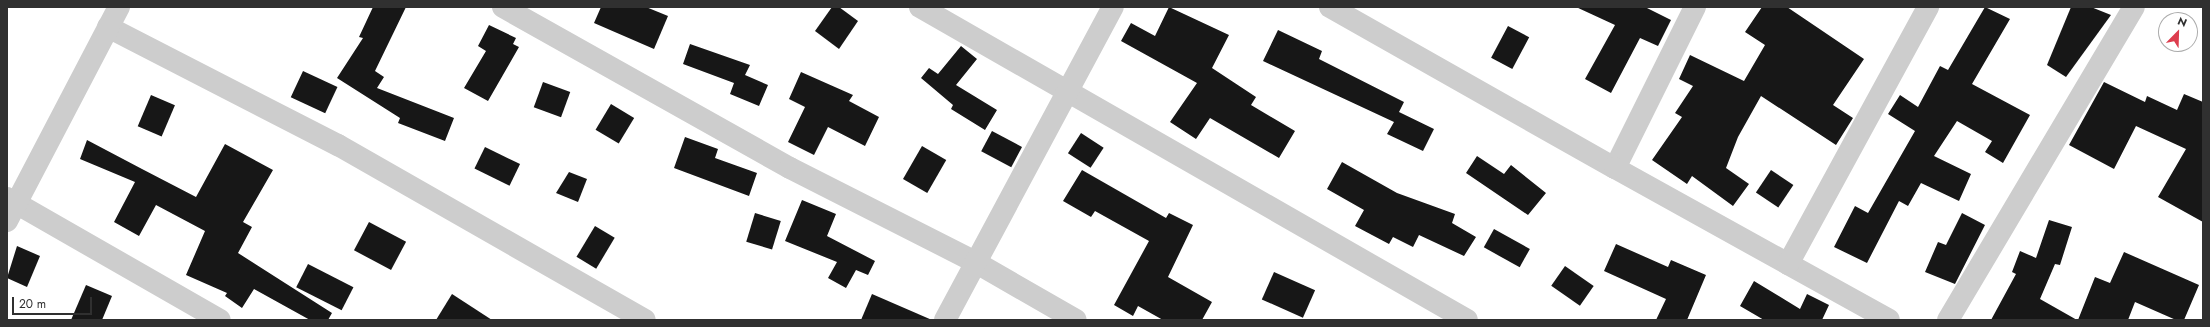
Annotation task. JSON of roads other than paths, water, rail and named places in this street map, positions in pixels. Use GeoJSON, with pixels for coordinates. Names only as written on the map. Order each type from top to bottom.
{"type":"FeatureCollection","features":[{"type":"Feature","properties":{"kind":"street"},"geometry":{"type":"LineString","coordinates":[[119,7],[10,208],[220,320]]}},
{"type":"Feature","properties":{"kind":"street"},"geometry":{"type":"LineString","coordinates":[[503,7],[790,168],[975,262],[1076,320]]}},
{"type":"Feature","properties":{"kind":"street"},"geometry":{"type":"LineString","coordinates":[[920,7],[1068,90],[1467,320]]}},
{"type":"Feature","properties":{"kind":"street"},"geometry":{"type":"LineString","coordinates":[[945,320],[1113,7]]}},
{"type":"Feature","properties":{"kind":"street"},"geometry":{"type":"LineString","coordinates":[[1330,7],[1615,168],[1889,320]]}},
{"type":"Feature","properties":{"kind":"street"},"geometry":{"type":"LineString","coordinates":[[1615,168],[1695,7]]}},
{"type":"Feature","properties":{"kind":"street"},"geometry":{"type":"LineString","coordinates":[[1788,264],[1928,7]]}},
{"type":"Feature","properties":{"kind":"street"},"geometry":{"type":"LineString","coordinates":[[1948,320],[2134,7]]}},
{"type":"Feature","properties":{"kind":"street"},"geometry":{"type":"LineString","coordinates":[[108,27],[338,146],[645,320]]}}]}
